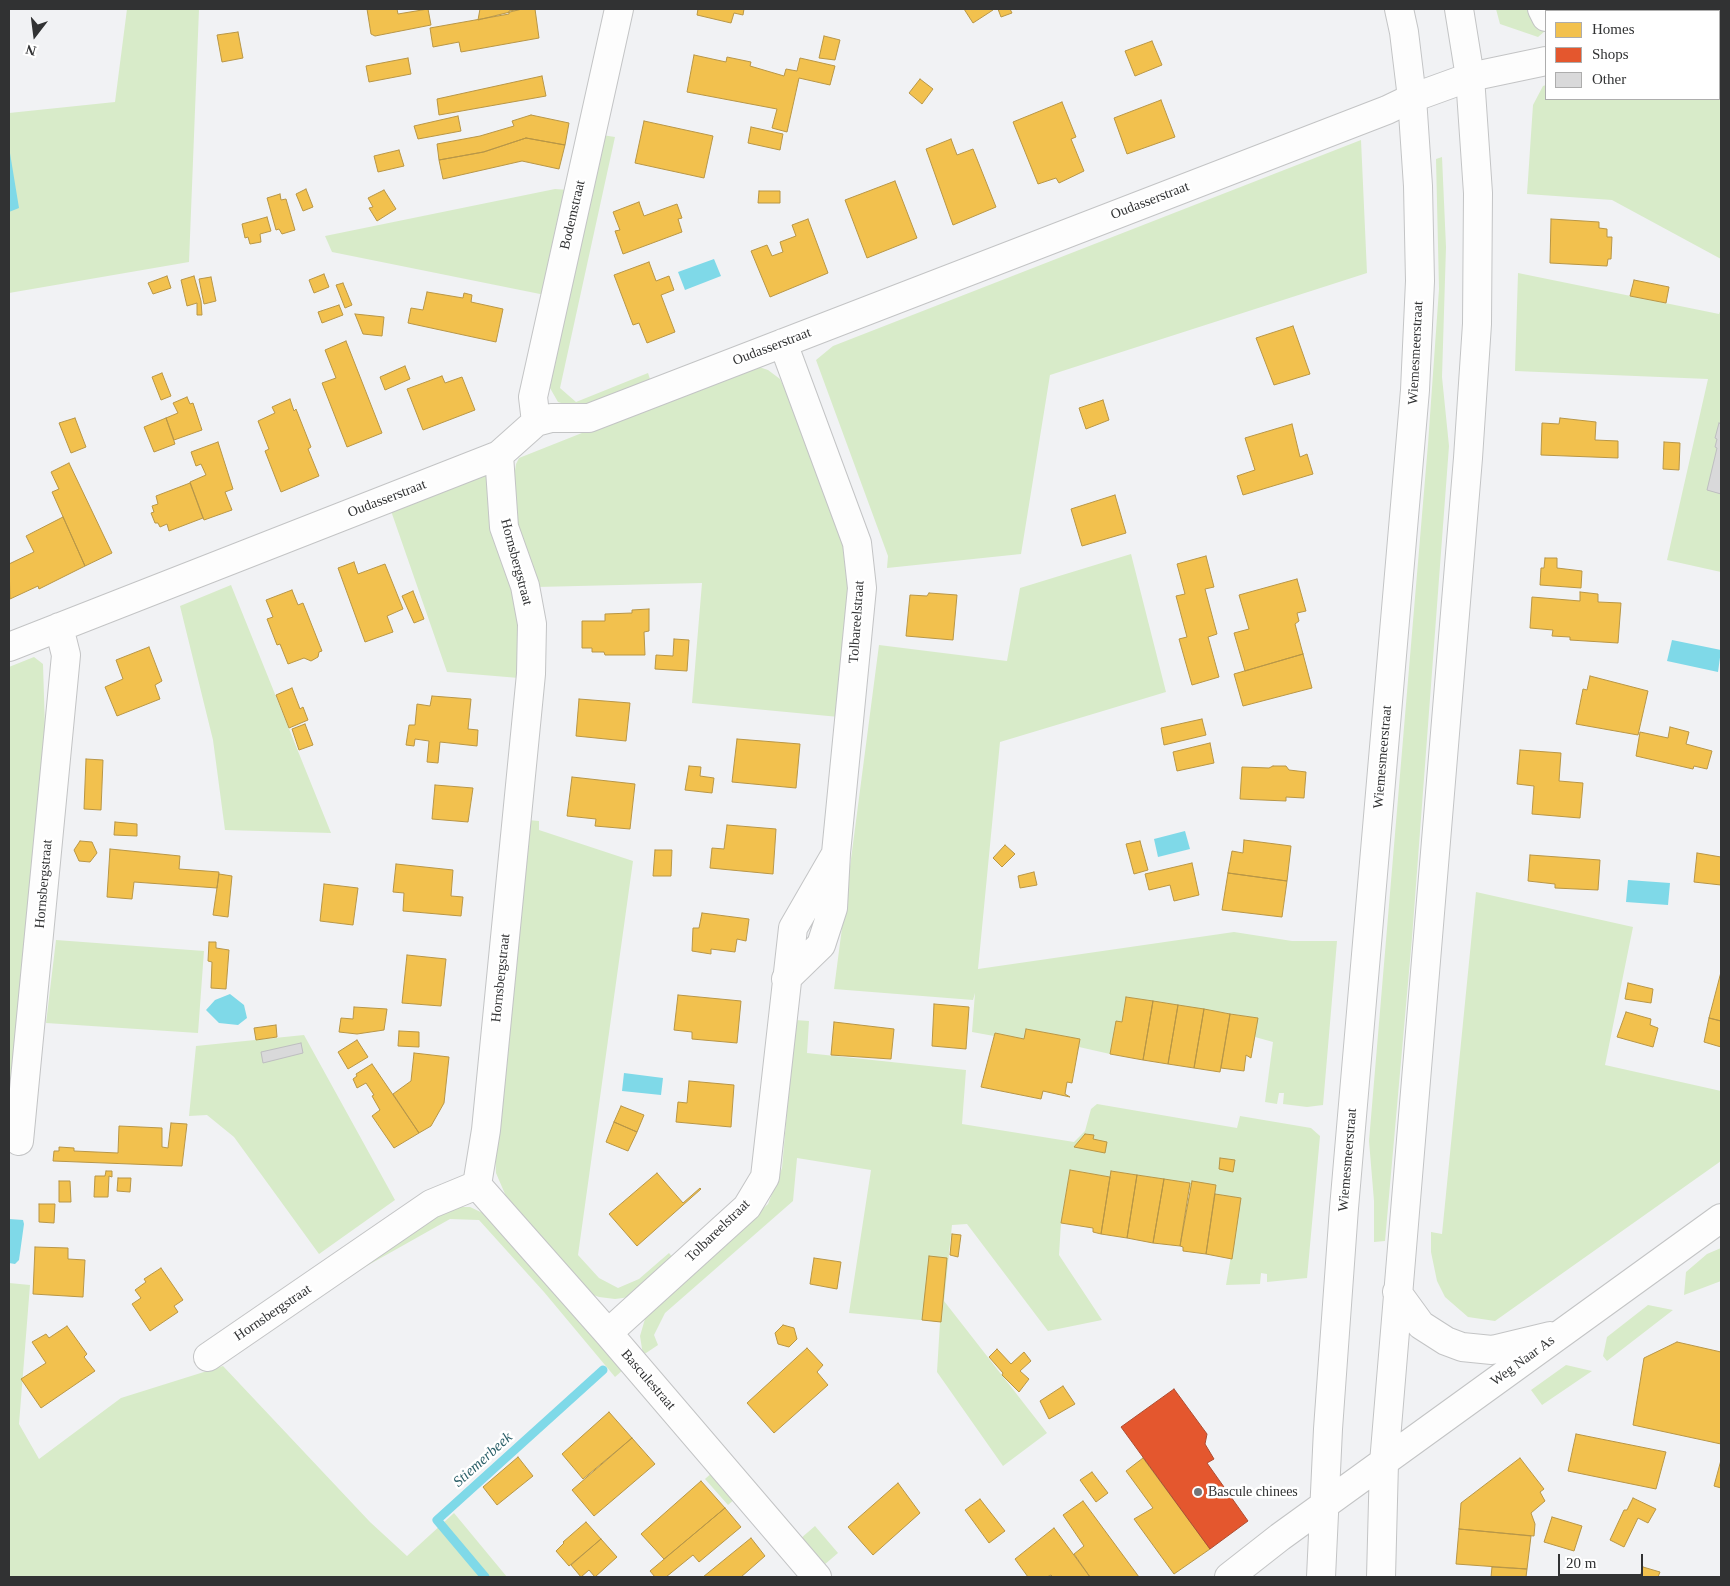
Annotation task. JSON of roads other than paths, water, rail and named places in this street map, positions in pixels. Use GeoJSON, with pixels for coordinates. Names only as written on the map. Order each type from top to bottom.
{"type":"FeatureCollection","features":[{"type":"Feature","properties":{"kind":"street","name":"Bodemstraat"},"geometry":{"type":"LineString","coordinates":[[536,422],[533,397],[619,9]]}},
{"type":"Feature","properties":{"kind":"street","name":"Wiemesmeerstraat"},"geometry":{"type":"LineString","coordinates":[[1321,1577],[1328,1420],[1345,1199],[1415,390],[1420,281],[1418,186],[1412,98],[1404,32],[1399,9]]}},
{"type":"Feature","properties":{"kind":"street"},"geometry":{"type":"LineString","coordinates":[[1381,1577],[1384,1463],[1397,1292],[1468,458],[1477,324],[1478,193],[1470,77],[1459,9]]}},
{"type":"Feature","properties":{"kind":"street","name":"Oudasserstraat"},"geometry":{"type":"LineString","coordinates":[[9,647],[499,456],[536,422],[551,418],[585,419],[1387,110],[1412,98],[1470,77],[1545,61]]}},
{"type":"Feature","properties":{"kind":"street","name":"Tolbareelstraat"},"geometry":{"type":"LineString","coordinates":[[608,1333],[747,1207],[765,1177],[793,928],[836,853],[862,588],[857,543],[783,343]]}},
{"type":"Feature","properties":{"kind":"street","name":"Hornsbergstraat"},"geometry":{"type":"LineString","coordinates":[[208,1357],[431,1204],[477,1185],[486,1130],[531,674],[532,624],[525,586],[504,527],[499,456]]}},
{"type":"Feature","properties":{"kind":"street","name":"Hornsbergstraat"},"geometry":{"type":"LineString","coordinates":[[19,1141],[66,655],[60,627]]}},
{"type":"Feature","properties":{"kind":"street","name":"Basculestraat"},"geometry":{"type":"LineString","coordinates":[[477,1185],[608,1333],[817,1577]]}},
{"type":"Feature","properties":{"kind":"street","name":"Weg Naar As"},"geometry":{"type":"LineString","coordinates":[[1229,1577],[1324,1505],[1721,1218]]}},
{"type":"Feature","properties":{"kind":"street"},"geometry":{"type":"LineString","coordinates":[[1397,1292],[1421,1325],[1446,1341],[1462,1347],[1492,1350],[1561,1334]]}},
{"type":"Feature","properties":{"kind":"water"},"geometry":{"type":"Polygon","coordinates":[[[9,147],[19,208],[9,212],[9,147]]]}},
{"type":"Feature","properties":{"kind":"water"},"geometry":{"type":"Polygon","coordinates":[[[714,259],[721,276],[685,290],[678,272],[714,259]]]}},
{"type":"Feature","properties":{"kind":"water"},"geometry":{"type":"Polygon","coordinates":[[[1672,640],[1721,650],[1718,672],[1667,661],[1672,640]]]}},
{"type":"Feature","properties":{"kind":"water"},"geometry":{"type":"Polygon","coordinates":[[[1185,831],[1190,849],[1158,857],[1154,839],[1185,831]]]}},
{"type":"Feature","properties":{"kind":"water"},"geometry":{"type":"Polygon","coordinates":[[[1628,880],[1670,883],[1668,905],[1626,902],[1628,880]]]}},
{"type":"Feature","properties":{"kind":"water"},"geometry":{"type":"Polygon","coordinates":[[[230,994],[244,1005],[247,1018],[238,1025],[219,1023],[206,1010],[215,1000],[230,994]]]}},
{"type":"Feature","properties":{"kind":"water"},"geometry":{"type":"Polygon","coordinates":[[[624,1073],[663,1078],[661,1095],[622,1091],[624,1073]]]}},
{"type":"Feature","properties":{"kind":"water"},"geometry":{"type":"Polygon","coordinates":[[[9,1219],[23,1220],[24,1224],[19,1260],[15,1264],[9,1263],[9,1219]]]}},
{"type":"Feature","properties":{"kind":"waterway","name":"Stiemerbeek"},"geometry":{"type":"LineString","coordinates":[[485,1577],[437,1520],[603,1370]]}},
{"type":"Feature","properties":{"kind":"place","name":"Bascule chinees"},"geometry":{"type":"Point","coordinates":[1198,1492]}}]}
